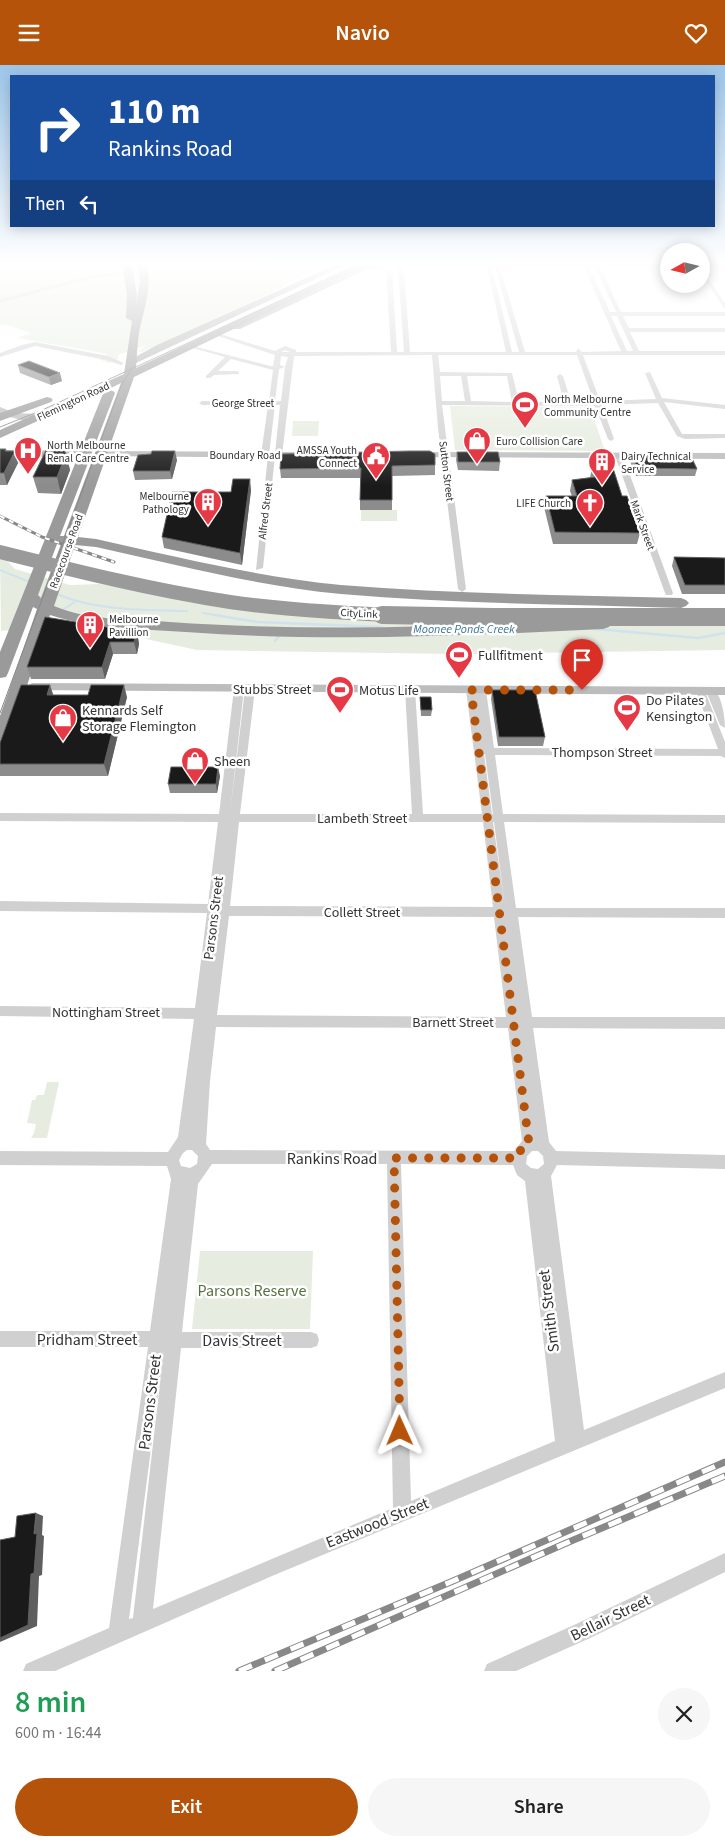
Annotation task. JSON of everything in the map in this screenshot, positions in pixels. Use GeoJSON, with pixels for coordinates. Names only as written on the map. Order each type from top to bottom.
{"type":"FeatureCollection","features":[{"type":"Feature","properties":{"kind":"highway"},"geometry":{"type":"LineString","coordinates":[[121,368],[127,336]]}},
{"type":"Feature","properties":{"kind":"highway"},"geometry":{"type":"LineString","coordinates":[[121,368],[132,336]]}},
{"type":"Feature","properties":{"kind":"highway","name":"Flemington Road"},"geometry":{"type":"LineString","coordinates":[[7,417],[39,417],[121,368],[194,336]]}},
{"type":"Feature","properties":{"kind":"highway","name":"Flemington Road"},"geometry":{"type":"LineString","coordinates":[[121,368],[129,375],[213,336]]}},
{"type":"Feature","properties":{"kind":"highway","name":"Racecourse Road"},"geometry":{"type":"LineString","coordinates":[[0,673],[51,539],[121,368],[129,375],[37,631],[0,741]]}},
{"type":"Feature","properties":{"kind":"highway","name":"Flemington Road"},"geometry":{"type":"LineString","coordinates":[[0,434],[7,417],[58,395]]}},
{"type":"Feature","properties":{"kind":"highway","name":"Boundary Road"},"geometry":{"type":"LineString","coordinates":[[87,454],[102,454]]}},
{"type":"Feature","properties":{"kind":"highway"},"geometry":{"type":"LineString","coordinates":[[77,521],[81,532],[99,543]]}},
{"type":"Feature","properties":{"kind":"highway"},"geometry":{"type":"LineString","coordinates":[[51,539],[99,543],[240,575],[340,589],[449,596],[681,603]]}},
{"type":"Feature","properties":{"kind":"highway","name":"CityLink"},"geometry":{"type":"LineString","coordinates":[[0,540],[121,570],[209,586],[283,595],[405,603],[725,603]]}},
{"type":"Feature","properties":{"kind":"highway","name":"CityLink"},"geometry":{"type":"LineString","coordinates":[[0,551],[134,585],[218,600],[295,609],[444,616],[725,618]]}},
{"type":"Feature","properties":{"kind":"highway"},"geometry":{"type":"LineString","coordinates":[[30,595],[34,600],[64,617]]}},
{"type":"Feature","properties":{"kind":"highway"},"geometry":{"type":"LineString","coordinates":[[37,631],[46,622],[64,617],[236,631],[352,633],[423,632],[725,618]]}},
{"type":"Feature","properties":{"kind":"highway","name":"Stubbs Street"},"geometry":{"type":"LineString","coordinates":[[0,685],[19,687]]}},
{"type":"Feature","properties":{"kind":"main road","name":"Flemington Road"},"geometry":{"type":"LineString","coordinates":[[196,344],[216,336]]}},
{"type":"Feature","properties":{"kind":"main road","name":"Boundary Road"},"geometry":{"type":"LineString","coordinates":[[1,453],[87,454]]}},
{"type":"Feature","properties":{"kind":"main road"},"geometry":{"type":"LineString","coordinates":[[61,454],[68,457],[73,463],[78,476]]}},
{"type":"Feature","properties":{"kind":"main road","name":"Boundary Road"},"geometry":{"type":"LineString","coordinates":[[102,454],[316,455]]}},
{"type":"Feature","properties":{"kind":"main road"},"geometry":{"type":"LineString","coordinates":[[402,455],[725,456]]}},
{"type":"Feature","properties":{"kind":"main road","name":"Stubbs Street"},"geometry":{"type":"LineString","coordinates":[[19,687],[725,691]]}},
{"type":"Feature","properties":{"kind":"street"},"geometry":{"type":"LineString","coordinates":[[227,336],[278,352],[292,353],[316,351],[704,351],[725,349]]}},
{"type":"Feature","properties":{"kind":"street"},"geometry":{"type":"LineString","coordinates":[[393,336],[394,351]]}},
{"type":"Feature","properties":{"kind":"street"},"geometry":{"type":"LineString","coordinates":[[406,336],[407,351]]}},
{"type":"Feature","properties":{"kind":"street"},"geometry":{"type":"LineString","coordinates":[[506,336],[509,351]]}},
{"type":"Feature","properties":{"kind":"street"},"geometry":{"type":"LineString","coordinates":[[517,336],[521,351]]}},
{"type":"Feature","properties":{"kind":"street"},"geometry":{"type":"LineString","coordinates":[[617,336],[624,351]]}},
{"type":"Feature","properties":{"kind":"street"},"geometry":{"type":"LineString","coordinates":[[630,336],[636,351]]}},
{"type":"Feature","properties":{"kind":"street"},"geometry":{"type":"LineString","coordinates":[[196,344],[229,357],[276,367],[288,367]]}},
{"type":"Feature","properties":{"kind":"street"},"geometry":{"type":"LineString","coordinates":[[0,356],[34,345],[45,346],[91,355],[121,368]]}},
{"type":"Feature","properties":{"kind":"street"},"geometry":{"type":"LineString","coordinates":[[407,351],[435,353],[473,351]]}},
{"type":"Feature","properties":{"kind":"street"},"geometry":{"type":"LineString","coordinates":[[578,351],[611,439]]}},
{"type":"Feature","properties":{"kind":"street"},"geometry":{"type":"LineString","coordinates":[[704,351],[725,353]]}},
{"type":"Feature","properties":{"kind":"street","name":"Alfred Street"},"geometry":{"type":"LineString","coordinates":[[272,455],[272,403],[278,352]]}},
{"type":"Feature","properties":{"kind":"street","name":"Alfred Street"},"geometry":{"type":"LineString","coordinates":[[259,568],[272,455],[284,403],[288,367],[292,353]]}},
{"type":"Feature","properties":{"kind":"street","name":"Sutton Street"},"geometry":{"type":"LineString","coordinates":[[435,353],[439,403],[462,589]]}},
{"type":"Feature","properties":{"kind":"street"},"geometry":{"type":"LineString","coordinates":[[229,357],[210,375],[237,373]]}},
{"type":"Feature","properties":{"kind":"street"},"geometry":{"type":"LineString","coordinates":[[648,373],[660,401],[680,435],[685,437],[725,437]]}},
{"type":"Feature","properties":{"kind":"street"},"geometry":{"type":"LineString","coordinates":[[436,374],[510,374],[516,403]]}},
{"type":"Feature","properties":{"kind":"street"},"geometry":{"type":"LineString","coordinates":[[464,374],[468,403]]}},
{"type":"Feature","properties":{"kind":"street"},"geometry":{"type":"LineString","coordinates":[[560,376],[569,403]]}},
{"type":"Feature","properties":{"kind":"street"},"geometry":{"type":"LineString","coordinates":[[439,403],[681,401],[724,410]]}},
{"type":"Feature","properties":{"kind":"street","name":"George Street"},"geometry":{"type":"LineString","coordinates":[[202,403],[284,403]]}},
{"type":"Feature","properties":{"kind":"street","name":"Mark Street"},"geometry":{"type":"LineString","coordinates":[[619,456],[669,593]]}},
{"type":"Feature","properties":{"kind":"street","name":"Parsons Street"},"geometry":{"type":"LineString","coordinates":[[181,1146],[185,1138],[205,1018],[245,689]]}},
{"type":"Feature","properties":{"kind":"street"},"geometry":{"type":"LineString","coordinates":[[410,689],[418,818]]}},
{"type":"Feature","properties":{"kind":"street"},"geometry":{"type":"LineString","coordinates":[[476,690],[520,1023],[541,1150],[551,1163],[538,1175],[522,1169],[518,1158],[521,1149],[541,1150],[725,1162]]}},
{"type":"Feature","properties":{"kind":"street"},"geometry":{"type":"LineString","coordinates":[[706,691],[725,725]]}},
{"type":"Feature","properties":{"kind":"street"},"geometry":{"type":"LineString","coordinates":[[706,691],[725,754]]}},
{"type":"Feature","properties":{"kind":"street","name":"Thompson Street"},"geometry":{"type":"LineString","coordinates":[[484,751],[725,754]]}},
{"type":"Feature","properties":{"kind":"street","name":"Lambeth Street"},"geometry":{"type":"LineString","coordinates":[[0,817],[725,819]]}},
{"type":"Feature","properties":{"kind":"street","name":"Collett Street"},"geometry":{"type":"LineString","coordinates":[[0,906],[219,910],[725,913]]}},
{"type":"Feature","properties":{"kind":"street","name":"Nottingham Street"},"geometry":{"type":"LineString","coordinates":[[0,1011],[205,1018]]}},
{"type":"Feature","properties":{"kind":"street","name":"Parsons Street"},"geometry":{"type":"LineString","coordinates":[[202,1151],[205,1018]]}},
{"type":"Feature","properties":{"kind":"street","name":"Barnett Street"},"geometry":{"type":"LineString","coordinates":[[205,1018],[520,1023],[725,1023]]}},
{"type":"Feature","properties":{"kind":"street"},"geometry":{"type":"LineString","coordinates":[[0,1158],[174,1166],[185,1175],[196,1173],[203,1166],[202,1151],[190,1143],[181,1146],[174,1154],[174,1166]]}},
{"type":"Feature","properties":{"kind":"street","name":"Rankins Road"},"geometry":{"type":"LineString","coordinates":[[202,1151],[394,1158],[518,1158]]}},
{"type":"Feature","properties":{"kind":"street"},"geometry":{"type":"LineString","coordinates":[[394,1158],[402,1512]]}},
{"type":"Feature","properties":{"kind":"street","name":"Parsons Street"},"geometry":{"type":"LineString","coordinates":[[142,1622],[178,1179],[174,1166]]}},
{"type":"Feature","properties":{"kind":"street","name":"Parsons Street"},"geometry":{"type":"LineString","coordinates":[[118,1632],[191,1183],[196,1173]]}},
{"type":"Feature","properties":{"kind":"street","name":"Smith Street"},"geometry":{"type":"LineString","coordinates":[[538,1175],[571,1444]]}},
{"type":"Feature","properties":{"kind":"street","name":"Pridham Street"},"geometry":{"type":"LineString","coordinates":[[0,1339],[165,1339]]}},
{"type":"Feature","properties":{"kind":"street","name":"Davis Street"},"geometry":{"type":"LineString","coordinates":[[165,1339],[311,1341]]}},
{"type":"Feature","properties":{"kind":"street","name":"Eastwood Street"},"geometry":{"type":"LineString","coordinates":[[33,1671],[118,1632],[402,1512],[725,1381]]}},
{"type":"Feature","properties":{"kind":"street","name":"Bellair Street"},"geometry":{"type":"LineString","coordinates":[[494,1671],[581,1632],[725,1562]]}},
{"type":"Feature","properties":{"kind":"green space"},"geometry":{"type":"Polygon","coordinates":[[[23,336],[177,336],[142,352],[138,351],[147,345],[118,355],[118,359],[109,363],[99,359],[108,354],[18,338],[23,336]]]}},
{"type":"Feature","properties":{"kind":"green space","name":"North Melbourne Community Centre"},"geometry":{"type":"Polygon","coordinates":[[[450,406],[590,407],[605,451],[455,450],[450,406]]]}},
{"type":"Feature","properties":{"kind":"green space"},"geometry":{"type":"Polygon","coordinates":[[[293,421],[319,421],[318,436],[292,436],[293,421]]]}},
{"type":"Feature","properties":{"kind":"green space"},"geometry":{"type":"Polygon","coordinates":[[[361,510],[397,510],[397,521],[361,521],[361,510]]]}},
{"type":"Feature","properties":{"kind":"green space"},"geometry":{"type":"Polygon","coordinates":[[[0,553],[15,569],[70,585],[100,584],[223,607],[725,623],[725,650],[456,654],[197,650],[81,625],[22,598],[10,630],[1,631],[0,553]]]}},
{"type":"Feature","properties":{"kind":"green space"},"geometry":{"type":"Polygon","coordinates":[[[47,1082],[59,1082],[47,1138],[31,1138],[36,1124],[27,1123],[32,1100],[35,1100],[37,1095],[44,1095],[47,1082]]]}},
{"type":"Feature","properties":{"kind":"green space","name":"Parsons Reserve"},"geometry":{"type":"Polygon","coordinates":[[[200,1251],[313,1251],[310,1329],[192,1329],[200,1251]]]}},
{"type":"Feature","properties":{"kind":"building"},"geometry":{"type":"Polygon","coordinates":[[[29,361],[60,373],[49,377],[18,365],[29,361]]]}},
{"type":"Feature","properties":{"kind":"building"},"geometry":{"type":"Polygon","coordinates":[[[49,444],[64,450],[66,454],[57,477],[33,477],[49,444]]]}},
{"type":"Feature","properties":{"kind":"building"},"geometry":{"type":"Polygon","coordinates":[[[0,449],[15,451],[4,473],[0,473],[0,449]]]}},
{"type":"Feature","properties":{"kind":"building"},"geometry":{"type":"Polygon","coordinates":[[[152,451],[175,451],[170,471],[133,471],[138,455],[151,454],[152,451]]]}},
{"type":"Feature","properties":{"kind":"building"},"geometry":{"type":"Polygon","coordinates":[[[430,451],[435,454],[435,465],[392,466],[392,500],[360,500],[361,468],[280,469],[281,454],[430,451]]]}},
{"type":"Feature","properties":{"kind":"building"},"geometry":{"type":"Polygon","coordinates":[[[457,452],[498,452],[500,462],[458,462],[457,452]]]}},
{"type":"Feature","properties":{"kind":"building"},"geometry":{"type":"Polygon","coordinates":[[[632,453],[690,454],[697,469],[637,468],[632,453]]]}},
{"type":"Feature","properties":{"kind":"building"},"geometry":{"type":"Polygon","coordinates":[[[592,468],[613,468],[622,496],[627,496],[640,533],[555,532],[546,496],[577,496],[572,480],[595,477],[592,468]]]}},
{"type":"Feature","properties":{"kind":"building","name":"Melbourne Pathology"},"geometry":{"type":"Polygon","coordinates":[[[233,479],[250,479],[240,553],[162,537],[172,492],[231,492],[233,479]]]}},
{"type":"Feature","properties":{"kind":"building"},"geometry":{"type":"Polygon","coordinates":[[[674,557],[725,558],[725,585],[685,585],[674,557]]]}},
{"type":"Feature","properties":{"kind":"building","name":"Melbourne Pavillion"},"geometry":{"type":"Polygon","coordinates":[[[45,617],[137,632],[134,642],[110,642],[102,667],[27,667],[45,617]]]}},
{"type":"Feature","properties":{"kind":"building","name":"Kennards Self Storage Flemington"},"geometry":{"type":"Polygon","coordinates":[[[21,685],[50,685],[47,695],[88,695],[91,685],[124,685],[104,764],[0,764],[0,743],[21,685]]]}},
{"type":"Feature","properties":{"kind":"building"},"geometry":{"type":"Polygon","coordinates":[[[492,690],[535,690],[545,737],[499,737],[492,690]]]}},
{"type":"Feature","properties":{"kind":"building"},"geometry":{"type":"Polygon","coordinates":[[[420,697],[431,697],[432,710],[421,710],[420,697]]]}},
{"type":"Feature","properties":{"kind":"building"},"geometry":{"type":"Polygon","coordinates":[[[171,767],[218,767],[216,784],[168,784],[171,767]]]}},
{"type":"Feature","properties":{"kind":"building"},"geometry":{"type":"Polygon","coordinates":[[[36,1513],[34,1534],[37,1533],[34,1573],[31,1574],[28,1625],[0,1638],[0,1540],[15,1537],[17,1516],[36,1513]]]}},
{"type":"Feature","properties":{"kind":"waterway","name":"Moonee Ponds Creek"},"geometry":{"type":"LineString","coordinates":[[0,570],[32,583]]}},
{"type":"Feature","properties":{"kind":"waterway","name":"Moonee Ponds Creek"},"geometry":{"type":"LineString","coordinates":[[56,594],[76,601]]}},
{"type":"Feature","properties":{"kind":"waterway"},"geometry":{"type":"LineString","coordinates":[[64,609],[76,601]]}},
{"type":"Feature","properties":{"kind":"waterway","name":"Moonee Ponds Creek"},"geometry":{"type":"LineString","coordinates":[[76,601],[121,609],[187,611]]}},
{"type":"Feature","properties":{"kind":"waterway","name":"Moonee Ponds Creek"},"geometry":{"type":"LineString","coordinates":[[203,613],[222,616]]}},
{"type":"Feature","properties":{"kind":"waterway","name":"Moonee Ponds Creek"},"geometry":{"type":"LineString","coordinates":[[214,615],[257,622],[382,627]]}},
{"type":"Feature","properties":{"kind":"waterway","name":"Moonee Ponds Creek"},"geometry":{"type":"LineString","coordinates":[[596,629],[698,638],[725,633]]}},
{"type":"Feature","properties":{"kind":"waterway"},"geometry":{"type":"LineString","coordinates":[[275,641],[281,634]]}},
{"type":"Feature","properties":{"kind":"tram line"},"geometry":{"type":"LineString","coordinates":[[0,427],[40,411],[203,336]]}},
{"type":"Feature","properties":{"kind":"tram line"},"geometry":{"type":"LineString","coordinates":[[0,713],[121,386],[131,370]]}},
{"type":"Feature","properties":{"kind":"railway"},"geometry":{"type":"LineString","coordinates":[[0,516],[42,537],[114,562]]}},
{"type":"Feature","properties":{"kind":"railway"},"geometry":{"type":"LineString","coordinates":[[239,1671],[453,1581],[725,1462]]}},
{"type":"Feature","properties":{"kind":"railway"},"geometry":{"type":"LineString","coordinates":[[275,1671],[564,1544],[725,1476]]}},
{"type":"Feature","properties":{"kind":"place","name":"North Melbourne Community Centre"},"geometry":{"type":"Point","coordinates":[525,429]}},
{"type":"Feature","properties":{"kind":"place","name":"Euro Collision Care"},"geometry":{"type":"Point","coordinates":[477,465]}},
{"type":"Feature","properties":{"kind":"place","name":"North Melbourne Renal Care Centre"},"geometry":{"type":"Point","coordinates":[28,475]}},
{"type":"Feature","properties":{"kind":"place","name":"AMSSA Youth Connect"},"geometry":{"type":"Point","coordinates":[376,480]}},
{"type":"Feature","properties":{"kind":"place","name":"Dairy Technical Service"},"geometry":{"type":"Point","coordinates":[602,486]}},
{"type":"Feature","properties":{"kind":"place","name":"Melbourne Pathology"},"geometry":{"type":"Point","coordinates":[208,526]}},
{"type":"Feature","properties":{"kind":"place","name":"LIFE Church"},"geometry":{"type":"Point","coordinates":[590,527]}},
{"type":"Feature","properties":{"kind":"place","name":"Melbourne Pavillion"},"geometry":{"type":"Point","coordinates":[90,649]}},
{"type":"Feature","properties":{"kind":"place","name":"Fullfitment"},"geometry":{"type":"Point","coordinates":[459,679]}},
{"type":"Feature","properties":{"kind":"place","name":"Motus Life"},"geometry":{"type":"Point","coordinates":[340,714]}},
{"type":"Feature","properties":{"kind":"place","name":"Do Pilates Kensington"},"geometry":{"type":"Point","coordinates":[627,732]}},
{"type":"Feature","properties":{"kind":"place","name":"Kennards Self Storage Flemington"},"geometry":{"type":"Point","coordinates":[63,742]}},
{"type":"Feature","properties":{"kind":"place","name":"Sheen"},"geometry":{"type":"Point","coordinates":[195,785]}},
{"type":"Feature","properties":{"kind":"route"},"geometry":{"type":"LineString","coordinates":[[400,1431],[394,1158],[518,1158],[521,1149],[529,1144],[471,690],[582,690]]}}]}
